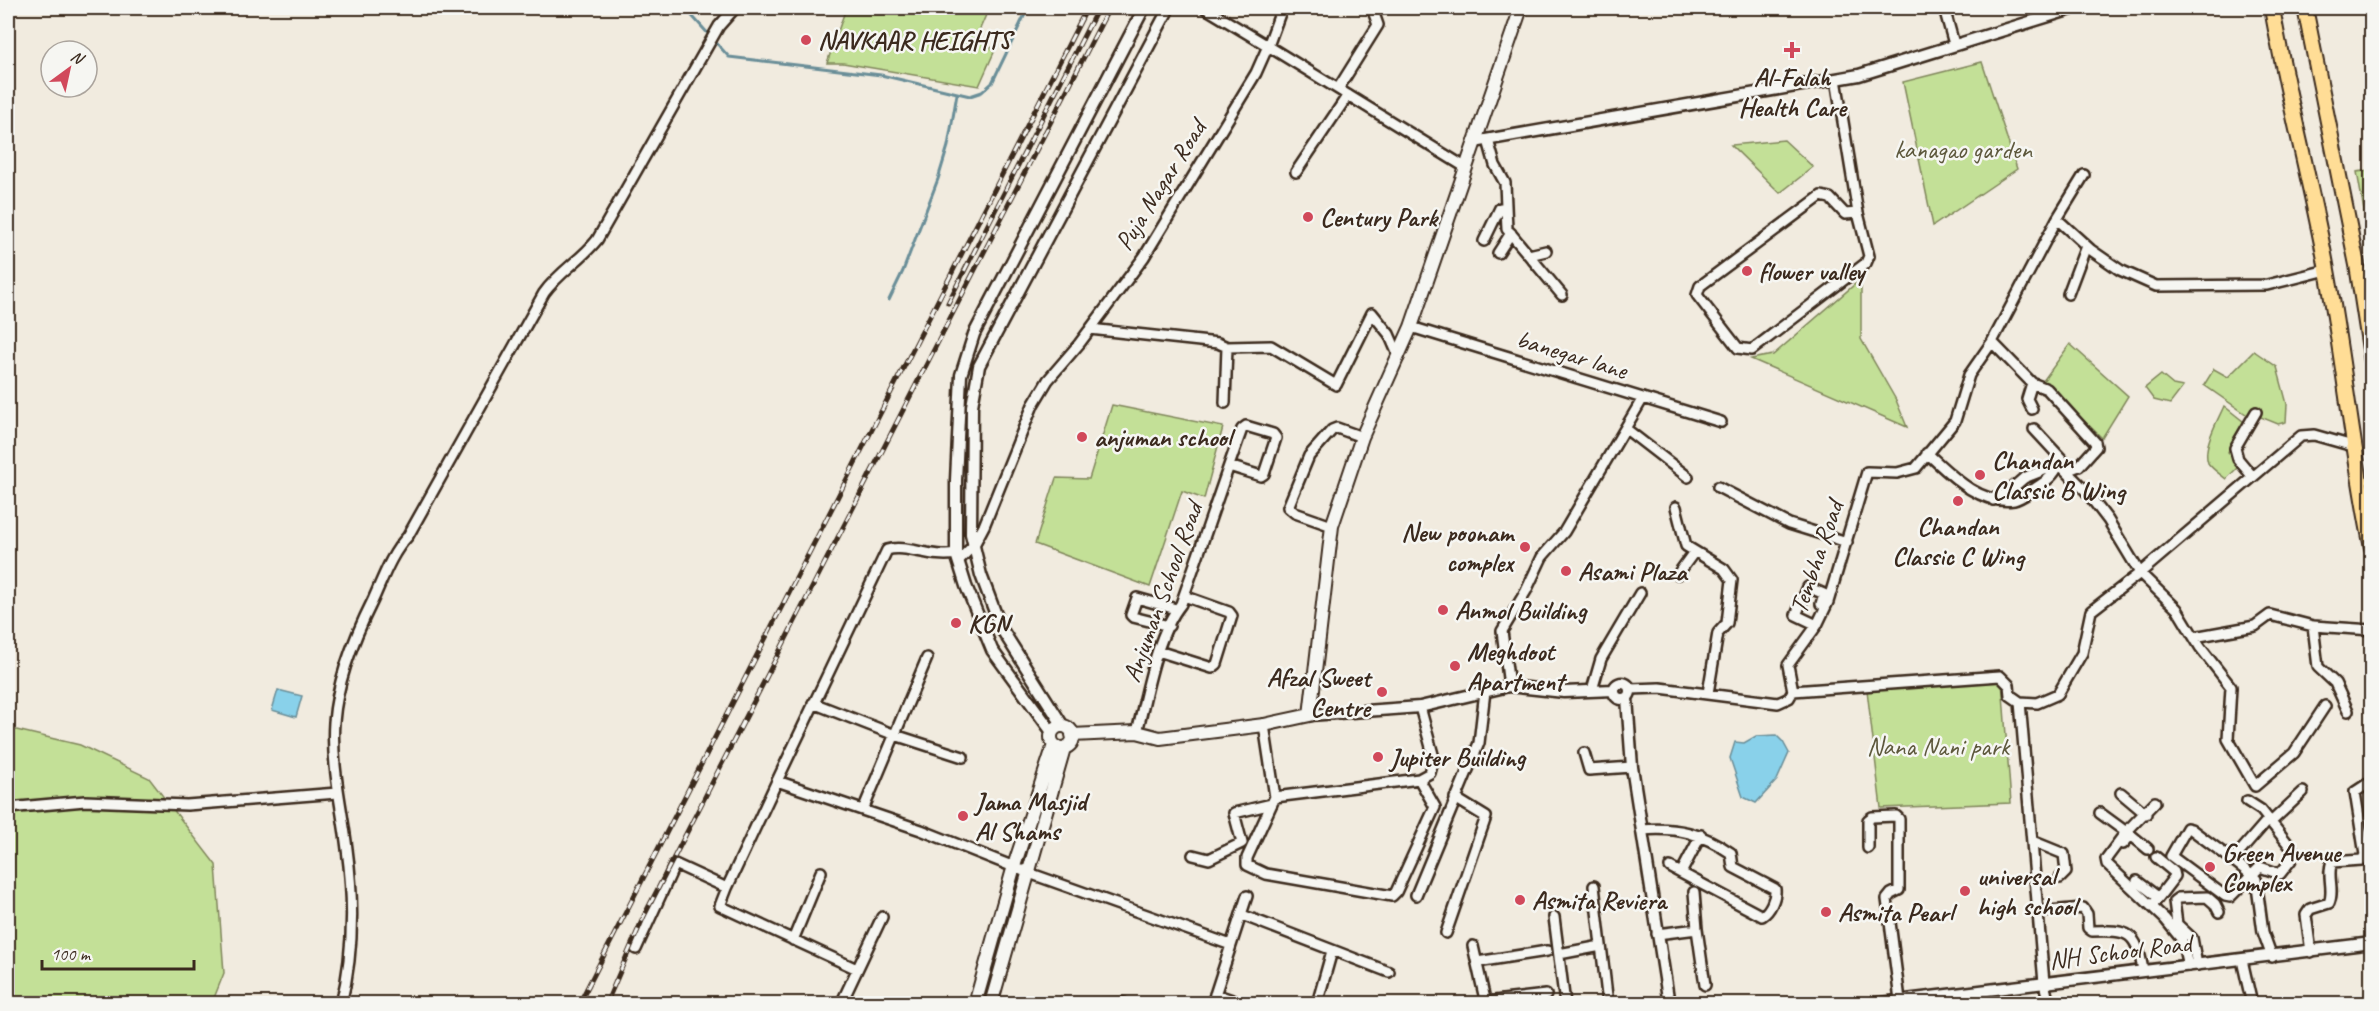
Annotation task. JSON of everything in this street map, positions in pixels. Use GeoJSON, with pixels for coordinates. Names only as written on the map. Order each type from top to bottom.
{"type":"FeatureCollection","features":[{"type":"Feature","properties":{"kind":"main road"},"geometry":{"type":"LineString","coordinates":[[991,1004],[1029,873],[1059,746],[1052,732],[1137,732],[1160,738],[1264,725],[1310,715],[1332,526],[1362,437],[1411,327],[1521,8]]}},
{"type":"Feature","properties":{"kind":"main road"},"geometry":{"type":"LineString","coordinates":[[2272,8],[2281,60],[2327,270],[2353,446],[2372,548]]}},
{"type":"Feature","properties":{"kind":"main road"},"geometry":{"type":"LineString","coordinates":[[2305,8],[2357,265],[2372,362]]}},
{"type":"Feature","properties":{"kind":"main road"},"geometry":{"type":"LineString","coordinates":[[1059,746],[1071,742],[1068,731]]}},
{"type":"Feature","properties":{"kind":"main road"},"geometry":{"type":"LineString","coordinates":[[975,1004],[1014,866],[1059,746]]}},
{"type":"Feature","properties":{"kind":"street"},"geometry":{"type":"LineString","coordinates":[[341,1004],[347,980],[353,912],[347,848],[337,793],[334,722],[344,676],[366,614],[398,546],[408,536],[544,293],[556,276],[586,253],[597,240],[706,47],[724,19],[735,8]]}},
{"type":"Feature","properties":{"kind":"street"},"geometry":{"type":"LineString","coordinates":[[1052,732],[992,650],[957,557],[956,480],[961,375],[972,341],[1144,8]]}},
{"type":"Feature","properties":{"kind":"street"},"geometry":{"type":"LineString","coordinates":[[1068,731],[1001,628],[974,545],[969,516],[972,406],[979,366],[1169,8]]}},
{"type":"Feature","properties":{"kind":"street"},"geometry":{"type":"LineString","coordinates":[[1205,8],[1465,167]]}},
{"type":"Feature","properties":{"kind":"street","name":"Puja Nagar Road"},"geometry":{"type":"LineString","coordinates":[[957,557],[974,545],[984,526],[1033,405],[1048,380],[1144,257],[1256,73],[1282,8]]}},
{"type":"Feature","properties":{"kind":"street"},"geometry":{"type":"LineString","coordinates":[[1338,89],[1378,26],[1372,8]]}},
{"type":"Feature","properties":{"kind":"street"},"geometry":{"type":"LineString","coordinates":[[1944,8],[1954,44]]}},
{"type":"Feature","properties":{"kind":"street"},"geometry":{"type":"LineString","coordinates":[[1474,142],[1858,75],[2072,8]]}},
{"type":"Feature","properties":{"kind":"street"},"geometry":{"type":"LineString","coordinates":[[1836,79],[1858,213],[1868,253],[1866,263],[1752,350],[1738,348],[1697,295],[1700,285],[1821,196],[1830,198],[1845,214],[1858,213]]}},
{"type":"Feature","properties":{"kind":"street"},"geometry":{"type":"LineString","coordinates":[[1296,172],[1348,95]]}},
{"type":"Feature","properties":{"kind":"street"},"geometry":{"type":"LineString","coordinates":[[1488,140],[1495,165],[1505,183],[1503,206],[1506,223],[1511,233],[1562,295]]}},
{"type":"Feature","properties":{"kind":"street"},"geometry":{"type":"LineString","coordinates":[[2060,464],[2052,477],[2016,500],[1993,500],[1986,499],[1954,477],[1927,453],[1955,421],[1969,375],[1992,342],[2057,219],[2084,175]]}},
{"type":"Feature","properties":{"kind":"street"},"geometry":{"type":"LineString","coordinates":[[1484,241],[1503,206]]}},
{"type":"Feature","properties":{"kind":"street"},"geometry":{"type":"LineString","coordinates":[[2057,219],[2086,246],[2120,270],[2156,286],[2267,285],[2327,270]]}},
{"type":"Feature","properties":{"kind":"street"},"geometry":{"type":"LineString","coordinates":[[1498,253],[1511,233]]}},
{"type":"Feature","properties":{"kind":"street"},"geometry":{"type":"LineString","coordinates":[[2068,294],[2086,246]]}},
{"type":"Feature","properties":{"kind":"street"},"geometry":{"type":"LineString","coordinates":[[1529,255],[1546,251]]}},
{"type":"Feature","properties":{"kind":"street"},"geometry":{"type":"LineString","coordinates":[[1090,329],[1218,343],[1227,347],[1270,346],[1336,385],[1372,314],[1389,334],[1399,357]]}},
{"type":"Feature","properties":{"kind":"street","name":"banegar lane"},"geometry":{"type":"LineString","coordinates":[[1411,327],[1721,422]]}},
{"type":"Feature","properties":{"kind":"street"},"geometry":{"type":"LineString","coordinates":[[972,341],[987,350]]}},
{"type":"Feature","properties":{"kind":"street"},"geometry":{"type":"LineString","coordinates":[[1992,342],[2032,383],[2047,389],[2095,442],[2096,447],[2079,466],[2071,469],[2034,429]]}},
{"type":"Feature","properties":{"kind":"street"},"geometry":{"type":"LineString","coordinates":[[1225,403],[1227,347]]}},
{"type":"Feature","properties":{"kind":"street"},"geometry":{"type":"LineString","coordinates":[[2032,383],[2027,399],[2032,408]]}},
{"type":"Feature","properties":{"kind":"street"},"geometry":{"type":"LineString","coordinates":[[1509,686],[1502,631],[1526,591],[1542,557],[1564,532],[1643,398]]}},
{"type":"Feature","properties":{"kind":"street"},"geometry":{"type":"LineString","coordinates":[[2253,477],[2238,459],[2235,448],[2256,412]]}},
{"type":"Feature","properties":{"kind":"street","name":"Anjuman School Road"},"geometry":{"type":"LineString","coordinates":[[1137,732],[1158,651],[1184,596],[1229,466],[1242,429],[1246,426],[1273,434],[1276,438],[1264,474],[1260,476],[1229,466]]}},
{"type":"Feature","properties":{"kind":"street"},"geometry":{"type":"LineString","coordinates":[[1332,526],[1295,513],[1288,507],[1309,456],[1332,430],[1337,428],[1362,437]]}},
{"type":"Feature","properties":{"kind":"street"},"geometry":{"type":"LineString","coordinates":[[1626,429],[1688,477]]}},
{"type":"Feature","properties":{"kind":"street"},"geometry":{"type":"LineString","coordinates":[[1310,715],[1420,707],[1509,686],[1564,692],[1614,690],[1617,697],[1660,688],[1778,703],[1789,698],[1793,692],[2001,676],[2009,686],[2010,695],[2020,702],[2037,703],[2058,694],[2082,653],[2091,611],[2140,573],[2301,436],[2314,435],[2353,446]]}},
{"type":"Feature","properties":{"kind":"street","name":"Tembha Road"},"geometry":{"type":"LineString","coordinates":[[1793,692],[1788,665],[1828,602],[1867,472],[1897,473],[1916,468],[1927,453]]}},
{"type":"Feature","properties":{"kind":"street"},"geometry":{"type":"LineString","coordinates":[[1993,500],[2008,492],[2024,478],[2060,464]]}},
{"type":"Feature","properties":{"kind":"street"},"geometry":{"type":"LineString","coordinates":[[2060,464],[2103,513],[2140,573],[2177,609],[2194,637],[2231,687],[2228,739],[2255,786],[2294,753],[2325,706]]}},
{"type":"Feature","properties":{"kind":"street"},"geometry":{"type":"LineString","coordinates":[[1718,487],[1789,524],[1847,542]]}},
{"type":"Feature","properties":{"kind":"street"},"geometry":{"type":"LineString","coordinates":[[1676,507],[1686,546],[1724,569],[1732,580],[1727,623],[1718,633],[1708,693]]}},
{"type":"Feature","properties":{"kind":"street"},"geometry":{"type":"LineString","coordinates":[[857,969],[720,906],[813,703],[887,550],[894,548],[940,557],[957,557]]}},
{"type":"Feature","properties":{"kind":"street"},"geometry":{"type":"LineString","coordinates":[[1678,574],[1694,552]]}},
{"type":"Feature","properties":{"kind":"street"},"geometry":{"type":"LineString","coordinates":[[1592,690],[1601,659],[1640,593]]}},
{"type":"Feature","properties":{"kind":"street"},"geometry":{"type":"LineString","coordinates":[[1158,651],[1212,668],[1216,664],[1232,616],[1229,612],[1184,596]]}},
{"type":"Feature","properties":{"kind":"street"},"geometry":{"type":"LineString","coordinates":[[1169,626],[1133,617],[1131,615],[1135,600],[1137,598],[1176,609]]}},
{"type":"Feature","properties":{"kind":"street"},"geometry":{"type":"LineString","coordinates":[[2194,637],[2255,626],[2270,615],[2313,626],[2372,630]]}},
{"type":"Feature","properties":{"kind":"street"},"geometry":{"type":"LineString","coordinates":[[2313,626],[2318,667],[2339,688],[2348,711]]}},
{"type":"Feature","properties":{"kind":"street"},"geometry":{"type":"LineString","coordinates":[[863,810],[927,658]]}},
{"type":"Feature","properties":{"kind":"street"},"geometry":{"type":"LineString","coordinates":[[1416,894],[1479,743],[1485,692]]}},
{"type":"Feature","properties":{"kind":"street"},"geometry":{"type":"LineString","coordinates":[[1628,693],[1632,766],[1669,1004]]}},
{"type":"Feature","properties":{"kind":"street"},"geometry":{"type":"LineString","coordinates":[[2020,702],[2044,983],[2049,1004]]}},
{"type":"Feature","properties":{"kind":"street"},"geometry":{"type":"LineString","coordinates":[[813,703],[894,735],[963,757]]}},
{"type":"Feature","properties":{"kind":"street"},"geometry":{"type":"LineString","coordinates":[[1193,855],[1209,859],[1242,843],[1234,813],[1274,801],[1419,779],[1430,773],[1434,758],[1420,707]]}},
{"type":"Feature","properties":{"kind":"street"},"geometry":{"type":"LineString","coordinates":[[1264,725],[1274,801],[1247,858],[1247,864],[1266,874],[1392,896],[1396,892],[1436,807],[1419,779]]}},
{"type":"Feature","properties":{"kind":"street"},"geometry":{"type":"LineString","coordinates":[[1584,753],[1590,770],[1632,766]]}},
{"type":"Feature","properties":{"kind":"street"},"geometry":{"type":"LineString","coordinates":[[777,781],[863,810],[1029,873],[1231,945]]}},
{"type":"Feature","properties":{"kind":"street"},"geometry":{"type":"LineString","coordinates":[[2312,952],[2306,915],[2310,909],[2329,903],[2332,898],[2330,867],[2332,862],[2362,860],[2365,855],[2355,792],[2372,781]]}},
{"type":"Feature","properties":{"kind":"street"},"geometry":{"type":"LineString","coordinates":[[2232,861],[2265,823],[2270,823],[2303,792]]}},
{"type":"Feature","properties":{"kind":"street"},"geometry":{"type":"LineString","coordinates":[[8,808],[85,801],[187,805],[337,793]]}},
{"type":"Feature","properties":{"kind":"street"},"geometry":{"type":"LineString","coordinates":[[2121,793],[2146,814]]}},
{"type":"Feature","properties":{"kind":"street"},"geometry":{"type":"LineString","coordinates":[[1446,933],[1486,817],[1455,798]]}},
{"type":"Feature","properties":{"kind":"street"},"geometry":{"type":"LineString","coordinates":[[2247,801],[2261,810],[2293,850],[2293,856],[2280,874],[2264,867],[2251,875],[2230,897],[2225,896],[2171,856],[2187,828],[2251,875],[2256,879],[2263,932],[2272,957]]}},
{"type":"Feature","properties":{"kind":"street"},"geometry":{"type":"LineString","coordinates":[[2155,802],[2146,814],[2126,832],[2106,859],[2107,864],[2152,906],[2182,940],[2192,965]]}},
{"type":"Feature","properties":{"kind":"street"},"geometry":{"type":"LineString","coordinates":[[2100,813],[2126,832]]}},
{"type":"Feature","properties":{"kind":"street"},"geometry":{"type":"LineString","coordinates":[[1868,848],[1868,820],[1872,817],[1896,816],[1899,819],[1899,890],[1887,899],[1900,1000]]}},
{"type":"Feature","properties":{"kind":"street"},"geometry":{"type":"LineString","coordinates":[[1642,830],[1681,830],[1701,835],[1731,853],[1733,867],[1775,889],[1775,896],[1766,914],[1762,916],[1670,867]]}},
{"type":"Feature","properties":{"kind":"street"},"geometry":{"type":"LineString","coordinates":[[1681,873],[1701,835]]}},
{"type":"Feature","properties":{"kind":"street"},"geometry":{"type":"LineString","coordinates":[[2124,882],[2127,876],[2111,862],[2128,836],[2148,849]]}},
{"type":"Feature","properties":{"kind":"street"},"geometry":{"type":"LineString","coordinates":[[2032,841],[2064,854],[2066,872],[2060,878]]}},
{"type":"Feature","properties":{"kind":"street"},"geometry":{"type":"LineString","coordinates":[[2152,906],[2175,876],[2174,872],[2156,857]]}},
{"type":"Feature","properties":{"kind":"street"},"geometry":{"type":"LineString","coordinates":[[636,949],[675,864],[727,888]]}},
{"type":"Feature","properties":{"kind":"street"},"geometry":{"type":"LineString","coordinates":[[794,940],[821,872]]}},
{"type":"Feature","properties":{"kind":"street"},"geometry":{"type":"LineString","coordinates":[[2137,881],[2158,897]]}},
{"type":"Feature","properties":{"kind":"street"},"geometry":{"type":"LineString","coordinates":[[1594,886],[1608,1004]]}},
{"type":"Feature","properties":{"kind":"street"},"geometry":{"type":"LineString","coordinates":[[1694,892],[1705,985]]}},
{"type":"Feature","properties":{"kind":"street"},"geometry":{"type":"LineString","coordinates":[[1244,1004],[1214,999],[1247,896]]}},
{"type":"Feature","properties":{"kind":"street"},"geometry":{"type":"LineString","coordinates":[[2192,965],[2192,938],[2176,924],[2174,901],[2178,898],[2207,897],[2215,904],[2218,912]]}},
{"type":"Feature","properties":{"kind":"street"},"geometry":{"type":"LineString","coordinates":[[2038,912],[2083,908],[2087,914],[2088,928],[2092,931],[2122,930],[2127,933],[2135,942],[2143,970]]}},
{"type":"Feature","properties":{"kind":"street"},"geometry":{"type":"LineString","coordinates":[[1242,915],[1389,972]]}},
{"type":"Feature","properties":{"kind":"street"},"geometry":{"type":"LineString","coordinates":[[841,1004],[882,916]]}},
{"type":"Feature","properties":{"kind":"street"},"geometry":{"type":"LineString","coordinates":[[1554,917],[1566,1004]]}},
{"type":"Feature","properties":{"kind":"street"},"geometry":{"type":"LineString","coordinates":[[1657,934],[1697,929]]}},
{"type":"Feature","properties":{"kind":"street","name":"NH School Road"},"geometry":{"type":"LineString","coordinates":[[1873,1004],[2372,943]]}},
{"type":"Feature","properties":{"kind":"street"},"geometry":{"type":"LineString","coordinates":[[1473,946],[1486,1003],[1545,995]]}},
{"type":"Feature","properties":{"kind":"street"},"geometry":{"type":"LineString","coordinates":[[1559,954],[1601,946]]}},
{"type":"Feature","properties":{"kind":"street"},"geometry":{"type":"LineString","coordinates":[[1317,1004],[1332,951]]}},
{"type":"Feature","properties":{"kind":"street"},"geometry":{"type":"LineString","coordinates":[[1477,962],[1547,951]]}},
{"type":"Feature","properties":{"kind":"street"},"geometry":{"type":"LineString","coordinates":[[2242,960],[2252,1004]]}},
{"type":"Feature","properties":{"kind":"street"},"geometry":{"type":"LineString","coordinates":[[1099,1004],[1124,1003]]}},
{"type":"Feature","properties":{"kind":"green space"},"geometry":{"type":"Polygon","coordinates":[[[846,8],[989,8],[976,38],[995,50],[979,86],[843,63],[827,63],[846,8]]]}},
{"type":"Feature","properties":{"kind":"green space","name":"kanagao garden"},"geometry":{"type":"Polygon","coordinates":[[[1982,62],[2017,169],[1933,226],[1903,82],[1982,62]]]}},
{"type":"Feature","properties":{"kind":"green space"},"geometry":{"type":"Polygon","coordinates":[[[1784,140],[1813,167],[1780,193],[1731,145],[1784,140]]]}},
{"type":"Feature","properties":{"kind":"green space"},"geometry":{"type":"Polygon","coordinates":[[[2372,170],[2371,250],[2357,172],[2372,170]]]}},
{"type":"Feature","properties":{"kind":"green space"},"geometry":{"type":"Polygon","coordinates":[[[1861,279],[1861,339],[1896,400],[1907,427],[1751,359],[1773,355],[1861,279]]]}},
{"type":"Feature","properties":{"kind":"green space"},"geometry":{"type":"Polygon","coordinates":[[[2070,344],[2128,396],[2102,438],[2043,381],[2070,344]]]}},
{"type":"Feature","properties":{"kind":"green space"},"geometry":{"type":"Polygon","coordinates":[[[2254,351],[2277,367],[2287,404],[2286,422],[2278,424],[2261,417],[2256,421],[2204,385],[2214,369],[2228,377],[2254,351]]]}},
{"type":"Feature","properties":{"kind":"green space"},"geometry":{"type":"Polygon","coordinates":[[[2161,375],[2173,385],[2183,387],[2170,404],[2154,400],[2145,388],[2161,375]]]}},
{"type":"Feature","properties":{"kind":"green space"},"geometry":{"type":"Polygon","coordinates":[[[1112,405],[1223,427],[1204,499],[1182,491],[1150,587],[1035,544],[1056,478],[1089,479],[1112,405]]]}},
{"type":"Feature","properties":{"kind":"green space"},"geometry":{"type":"Polygon","coordinates":[[[2224,406],[2244,422],[2228,452],[2240,465],[2226,479],[2208,463],[2207,457],[2212,434],[2224,406]]]}},
{"type":"Feature","properties":{"kind":"green space","name":"Nana Nani park"},"geometry":{"type":"Polygon","coordinates":[[[2002,681],[2011,803],[1881,808],[1867,690],[2002,681]]]}},
{"type":"Feature","properties":{"kind":"green space"},"geometry":{"type":"Polygon","coordinates":[[[8,728],[80,745],[149,778],[216,865],[224,973],[212,1003],[8,1004],[8,728]]]}},
{"type":"Feature","properties":{"kind":"water"},"geometry":{"type":"Polygon","coordinates":[[[278,690],[302,696],[296,717],[272,710],[278,690]]]}},
{"type":"Feature","properties":{"kind":"water"},"geometry":{"type":"Polygon","coordinates":[[[1776,735],[1789,753],[1777,780],[1756,803],[1743,797],[1730,758],[1735,742],[1744,743],[1756,736],[1776,735]]]}},
{"type":"Feature","properties":{"kind":"waterway"},"geometry":{"type":"LineString","coordinates":[[685,8],[729,57],[881,75],[970,96],[982,92],[992,83],[1028,8]]}},
{"type":"Feature","properties":{"kind":"waterway"},"geometry":{"type":"LineString","coordinates":[[889,300],[903,271],[938,179],[948,146],[957,94]]}},
{"type":"Feature","properties":{"kind":"railway"},"geometry":{"type":"LineString","coordinates":[[579,1004],[1087,8]]}},
{"type":"Feature","properties":{"kind":"railway"},"geometry":{"type":"LineString","coordinates":[[948,303],[1098,8]]}},
{"type":"Feature","properties":{"kind":"railway"},"geometry":{"type":"LineString","coordinates":[[606,1004],[644,916],[1109,8]]}},
{"type":"Feature","properties":{"kind":"place","name":"NAVKAAR HEIGHTS"},"geometry":{"type":"Point","coordinates":[806,40]}},
{"type":"Feature","properties":{"kind":"place","name":"Al-Falah Health Care"},"geometry":{"type":"Point","coordinates":[1792,50]}},
{"type":"Feature","properties":{"kind":"place","name":"Century Park"},"geometry":{"type":"Point","coordinates":[1308,217]}},
{"type":"Feature","properties":{"kind":"place","name":"flower valley"},"geometry":{"type":"Point","coordinates":[1747,271]}},
{"type":"Feature","properties":{"kind":"place","name":"anjuman school"},"geometry":{"type":"Point","coordinates":[1082,437]}},
{"type":"Feature","properties":{"kind":"place","name":"Chandan Classic B Wing"},"geometry":{"type":"Point","coordinates":[1980,475]}},
{"type":"Feature","properties":{"kind":"place","name":"Chandan Classic C Wing"},"geometry":{"type":"Point","coordinates":[1958,501]}},
{"type":"Feature","properties":{"kind":"place","name":"New poonam complex"},"geometry":{"type":"Point","coordinates":[1525,547]}},
{"type":"Feature","properties":{"kind":"place","name":"Asami Plaza"},"geometry":{"type":"Point","coordinates":[1566,571]}},
{"type":"Feature","properties":{"kind":"place","name":"Anmol Building"},"geometry":{"type":"Point","coordinates":[1443,610]}},
{"type":"Feature","properties":{"kind":"place","name":"KGN"},"geometry":{"type":"Point","coordinates":[956,623]}},
{"type":"Feature","properties":{"kind":"place","name":"Meghdoot Apartment"},"geometry":{"type":"Point","coordinates":[1455,666]}},
{"type":"Feature","properties":{"kind":"place","name":"Afzal Sweet Centre"},"geometry":{"type":"Point","coordinates":[1382,692]}},
{"type":"Feature","properties":{"kind":"place","name":"Jupiter Building"},"geometry":{"type":"Point","coordinates":[1378,757]}},
{"type":"Feature","properties":{"kind":"place","name":"Jama Masjid Al Shams"},"geometry":{"type":"Point","coordinates":[963,816]}},
{"type":"Feature","properties":{"kind":"place","name":"Green Avenue Complex"},"geometry":{"type":"Point","coordinates":[2210,867]}},
{"type":"Feature","properties":{"kind":"place","name":"universal high school"},"geometry":{"type":"Point","coordinates":[1965,891]}},
{"type":"Feature","properties":{"kind":"place","name":"Asmita Reviera"},"geometry":{"type":"Point","coordinates":[1520,900]}},
{"type":"Feature","properties":{"kind":"place","name":"Asmita Pearl"},"geometry":{"type":"Point","coordinates":[1826,912]}}]}
